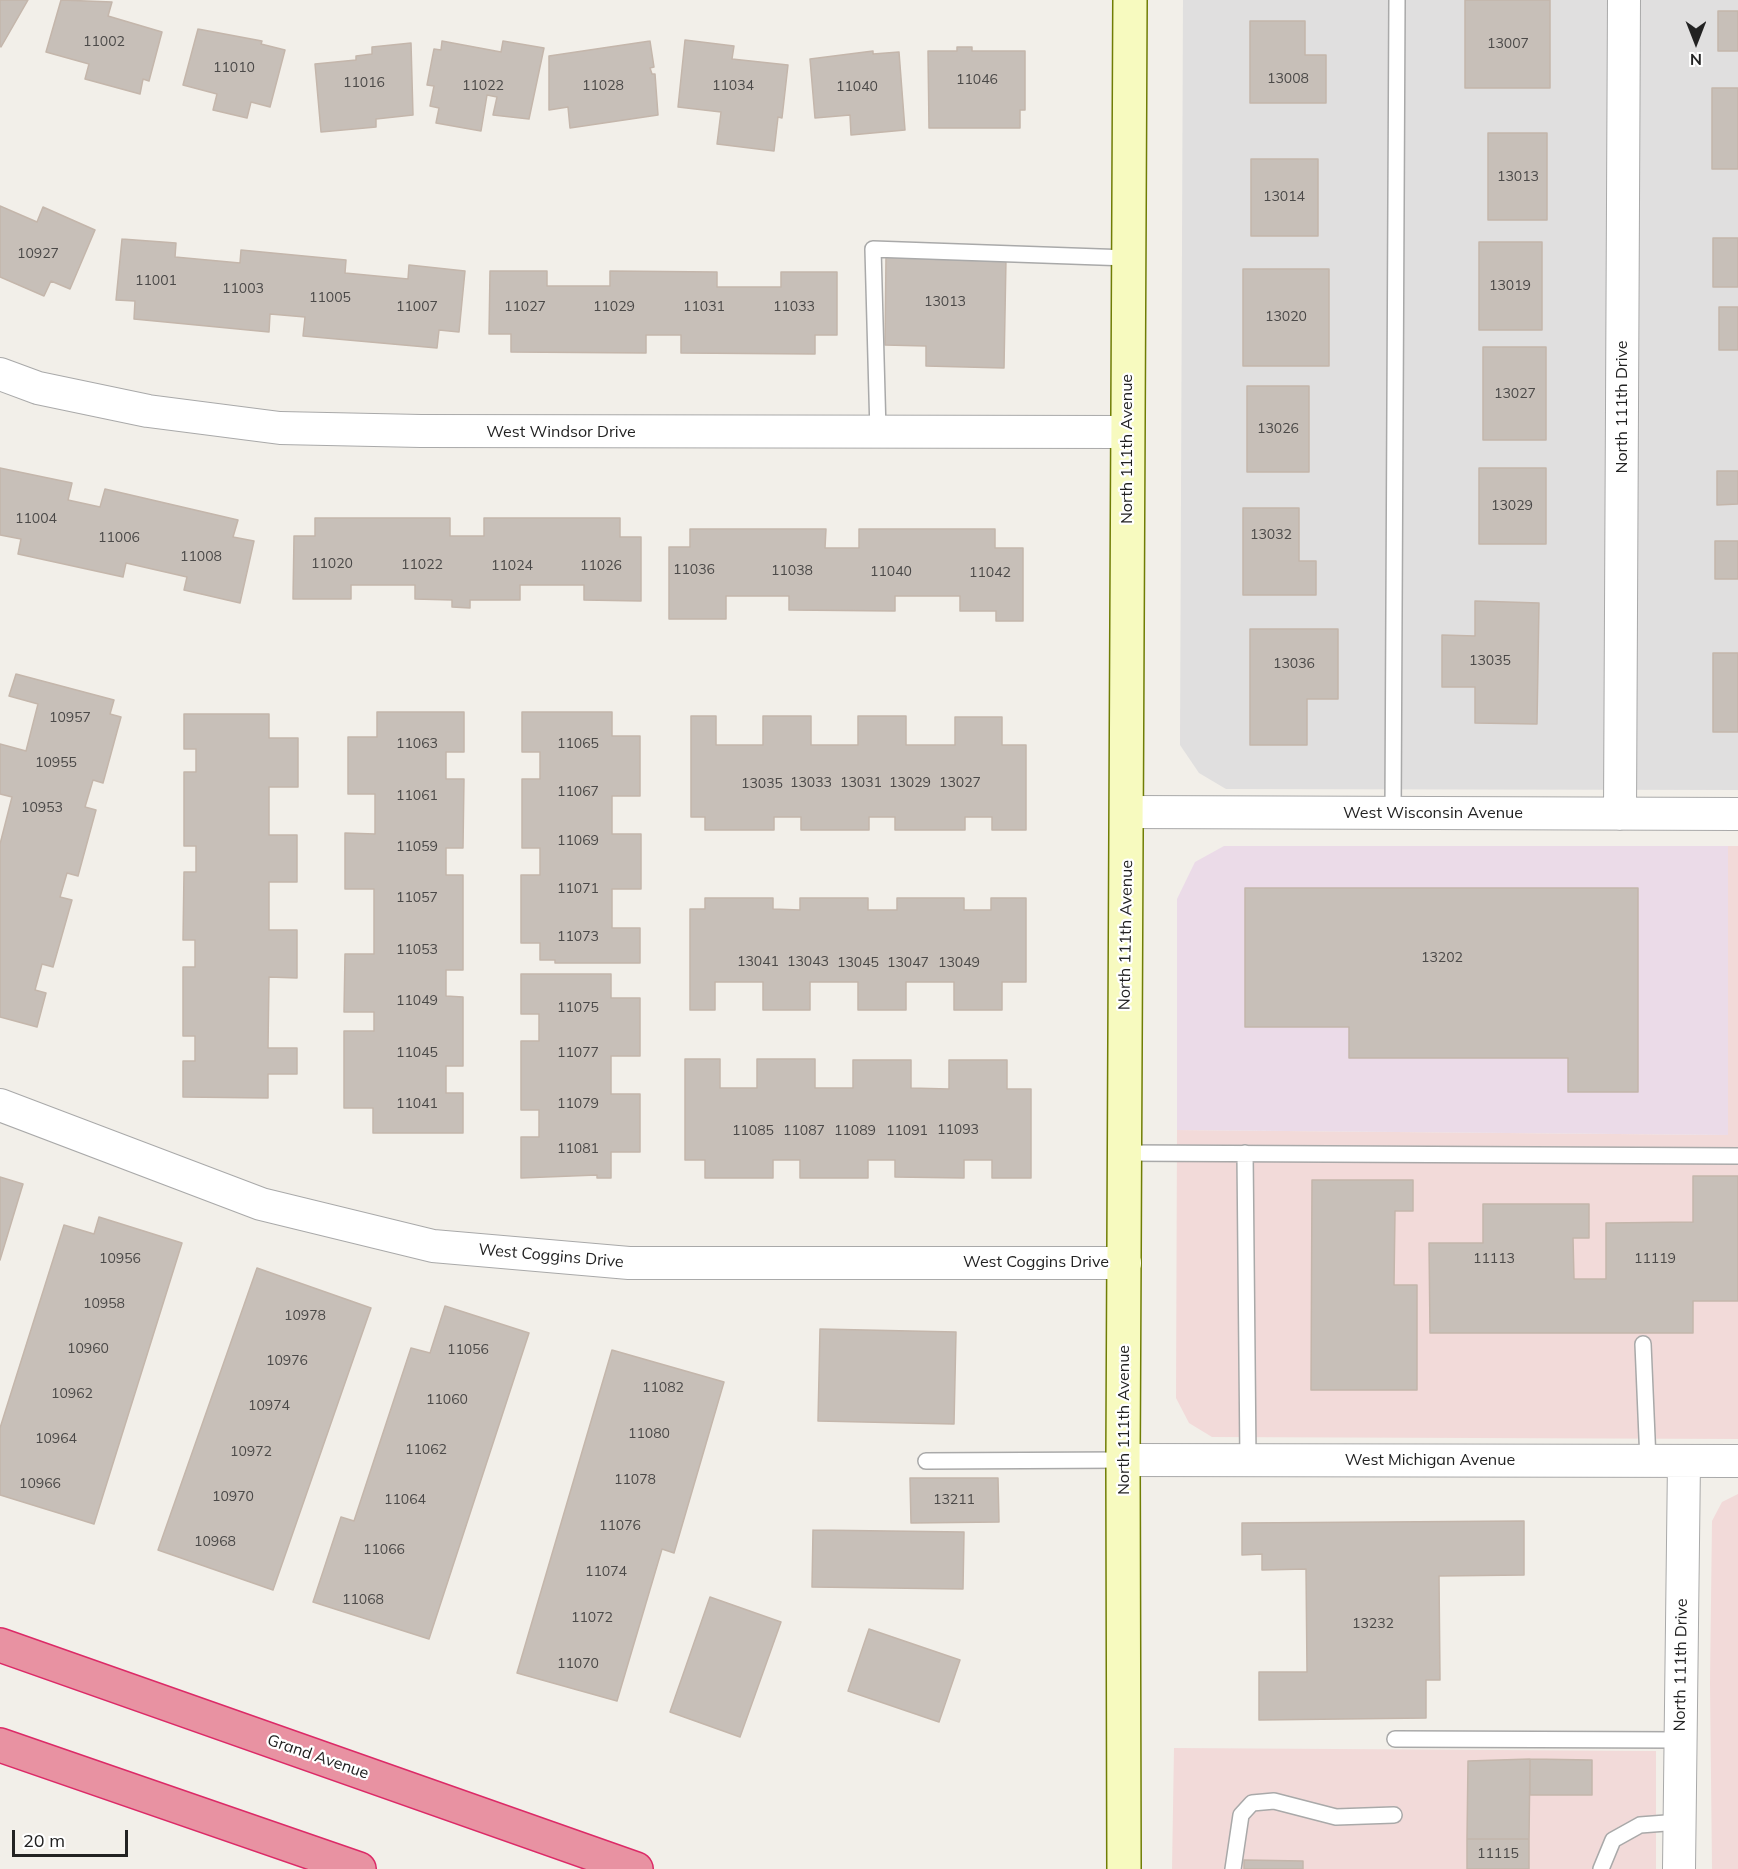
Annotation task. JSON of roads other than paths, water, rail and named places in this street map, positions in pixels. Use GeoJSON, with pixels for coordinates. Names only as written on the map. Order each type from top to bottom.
{"type":"FeatureCollection","features":[{"type":"Feature","properties":{"kind":"highway","name":"Grand Avenue"},"geometry":{"type":"LineString","coordinates":[[0,1645],[636,1869]]}},
{"type":"Feature","properties":{"kind":"highway"},"geometry":{"type":"LineString","coordinates":[[0,1745],[358,1869]]}},
{"type":"Feature","properties":{"kind":"street","name":"North 111th Avenue"},"geometry":{"type":"LineString","coordinates":[[1124,1869],[1123,1460],[1128,812],[1127,432],[1130,0]]}},
{"type":"Feature","properties":{"kind":"street","name":"North 111th Drive"},"geometry":{"type":"LineString","coordinates":[[1620,814],[1624,0]]}},
{"type":"Feature","properties":{"kind":"street","name":"West Windsor Drive"},"geometry":{"type":"LineString","coordinates":[[0,374],[38,388],[148,411],[280,428],[421,431],[1127,432]]}},
{"type":"Feature","properties":{"kind":"street","name":"West Wisconsin Avenue"},"geometry":{"type":"LineString","coordinates":[[1128,812],[1738,814]]}},
{"type":"Feature","properties":{"kind":"street","name":"West Coggins Drive"},"geometry":{"type":"LineString","coordinates":[[0,1105],[261,1204],[433,1246],[629,1263],[1125,1263]]}},
{"type":"Feature","properties":{"kind":"street","name":"West Michigan Avenue"},"geometry":{"type":"LineString","coordinates":[[1123,1460],[1738,1461]]}},
{"type":"Feature","properties":{"kind":"street","name":"North 111th Drive"},"geometry":{"type":"LineString","coordinates":[[1679,1869],[1684,1461]]}},
{"type":"Feature","properties":{"kind":"lane"},"geometry":{"type":"LineString","coordinates":[[1393,813],[1397,0]]}},
{"type":"Feature","properties":{"kind":"lane"},"geometry":{"type":"LineString","coordinates":[[878,432],[873,249],[1128,258]]}},
{"type":"Feature","properties":{"kind":"lane"},"geometry":{"type":"LineString","coordinates":[[1125,1153],[1738,1156]]}},
{"type":"Feature","properties":{"kind":"lane"},"geometry":{"type":"LineString","coordinates":[[1245,1153],[1248,1460]]}},
{"type":"Feature","properties":{"kind":"lane"},"geometry":{"type":"LineString","coordinates":[[1643,1344],[1648,1461]]}},
{"type":"Feature","properties":{"kind":"lane"},"geometry":{"type":"LineString","coordinates":[[926,1461],[1123,1460]]}},
{"type":"Feature","properties":{"kind":"lane"},"geometry":{"type":"LineString","coordinates":[[1395,1739],[1679,1740]]}},
{"type":"Feature","properties":{"kind":"lane"},"geometry":{"type":"LineString","coordinates":[[1233,1869],[1241,1815],[1252,1803],[1274,1801],[1336,1817],[1394,1815]]}},
{"type":"Feature","properties":{"kind":"lane"},"geometry":{"type":"LineString","coordinates":[[1601,1869],[1613,1840],[1640,1825],[1679,1822]]}}]}
